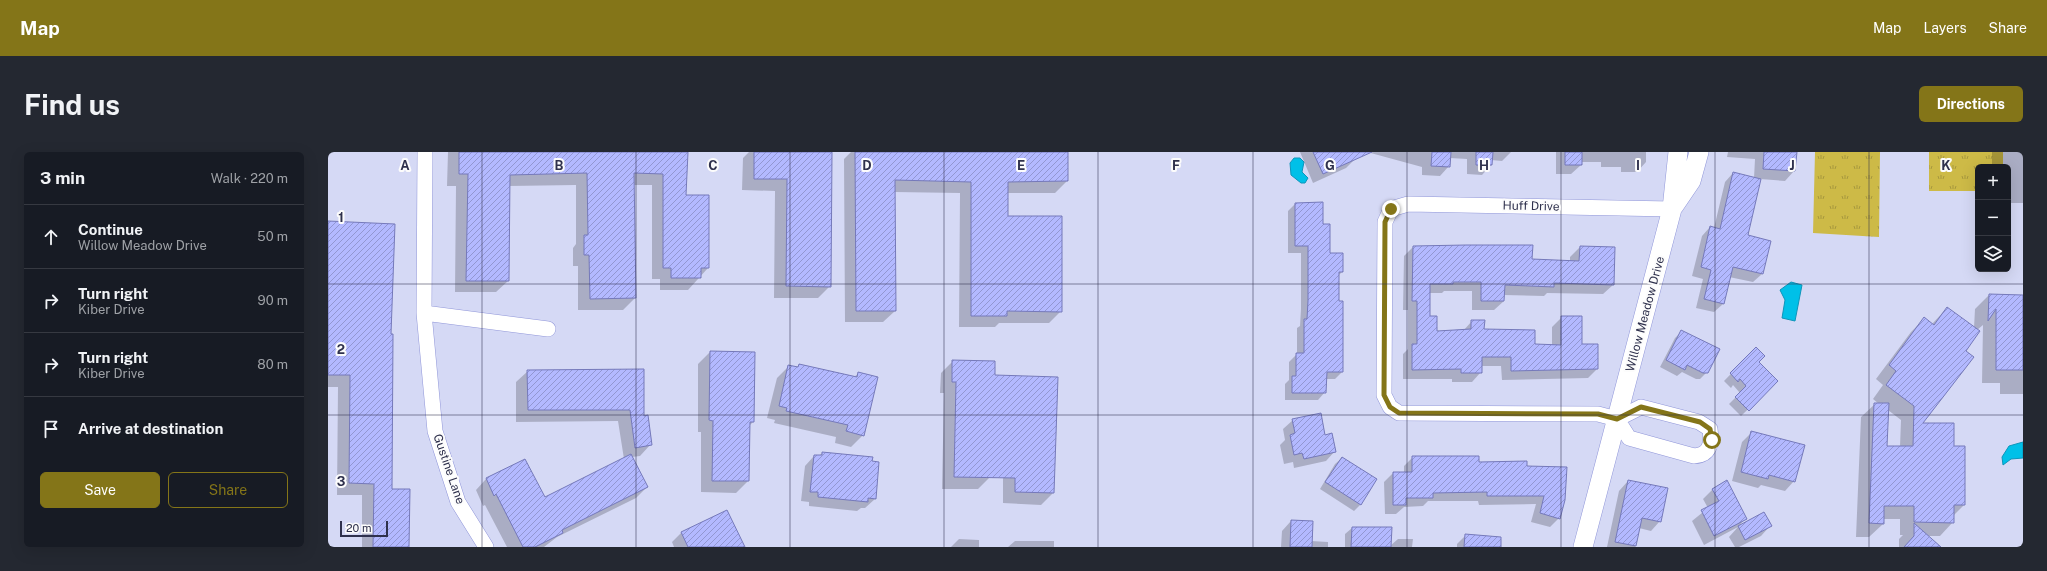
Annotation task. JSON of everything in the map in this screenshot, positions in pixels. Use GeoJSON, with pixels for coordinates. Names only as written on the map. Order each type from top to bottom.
{"type":"FeatureCollection","features":[{"type":"Feature","properties":{"kind":"street","name":"Gustine Lane"},"geometry":{"type":"LineString","coordinates":[[425,152],[424,313],[435,431],[458,502],[486,547]]}},
{"type":"Feature","properties":{"kind":"street","name":"Willow Meadow Drive"},"geometry":{"type":"LineString","coordinates":[[1583,547],[1672,209],[1678,152]]}},
{"type":"Feature","properties":{"kind":"street","name":"Willow Meadow Drive"},"geometry":{"type":"LineString","coordinates":[[1672,209],[1691,181],[1699,152]]}},
{"type":"Feature","properties":{"kind":"street","name":"Huff Drive"},"geometry":{"type":"LineString","coordinates":[[1617,419],[1598,414],[1399,413],[1390,407],[1384,395],[1385,222],[1391,209],[1408,204],[1672,209]]}},
{"type":"Feature","properties":{"kind":"street"},"geometry":{"type":"LineString","coordinates":[[424,313],[548,329]]}},
{"type":"Feature","properties":{"kind":"street"},"geometry":{"type":"LineString","coordinates":[[1641,407],[1700,422],[1710,429],[1712,440],[1708,450],[1702,455],[1694,456],[1629,438],[1617,419],[1641,407]]}},
{"type":"Feature","properties":{"kind":"green space"},"geometry":{"type":"Polygon","coordinates":[[[1815,152],[1880,152],[1879,237],[1813,233],[1815,152]]]}},
{"type":"Feature","properties":{"kind":"green space"},"geometry":{"type":"Polygon","coordinates":[[[1929,152],[2003,152],[2003,164],[1975,164],[1975,191],[1929,191],[1929,152]]]}},
{"type":"Feature","properties":{"kind":"water"},"geometry":{"type":"Polygon","coordinates":[[[1294,158],[1300,158],[1304,162],[1302,172],[1308,178],[1305,183],[1301,183],[1291,175],[1290,163],[1294,158]]]}},
{"type":"Feature","properties":{"kind":"water"},"geometry":{"type":"Polygon","coordinates":[[[1791,282],[1802,285],[1795,321],[1782,318],[1785,300],[1780,290],[1791,282]]]}},
{"type":"Feature","properties":{"kind":"water"},"geometry":{"type":"Polygon","coordinates":[[[2023,442],[2023,458],[2011,459],[2003,465],[2002,457],[2009,446],[2023,442]]]}},
{"type":"Feature","properties":{"kind":"building"},"geometry":{"type":"Polygon","coordinates":[[[459,152],[688,152],[686,195],[709,195],[709,268],[701,268],[701,278],[671,278],[671,268],[663,268],[663,174],[634,173],[636,298],[590,299],[589,255],[584,255],[584,235],[588,235],[587,173],[510,175],[509,281],[466,281],[468,174],[459,174],[459,152]]]}},
{"type":"Feature","properties":{"kind":"building"},"geometry":{"type":"Polygon","coordinates":[[[754,152],[832,152],[831,287],[786,286],[787,179],[754,179],[754,152]]]}},
{"type":"Feature","properties":{"kind":"building"},"geometry":{"type":"Polygon","coordinates":[[[855,152],[1068,152],[1068,181],[1008,182],[1008,216],[1062,216],[1062,312],[1007,311],[1007,316],[971,316],[971,182],[895,180],[896,311],[856,311],[855,152]]]}},
{"type":"Feature","properties":{"kind":"building"},"geometry":{"type":"Polygon","coordinates":[[[1313,152],[1372,152],[1323,174],[1313,152]]]}},
{"type":"Feature","properties":{"kind":"building"},"geometry":{"type":"Polygon","coordinates":[[[1432,152],[1451,152],[1450,167],[1431,166],[1432,152]]]}},
{"type":"Feature","properties":{"kind":"building"},"geometry":{"type":"Polygon","coordinates":[[[1476,152],[1493,152],[1492,165],[1476,165],[1476,152]]]}},
{"type":"Feature","properties":{"kind":"building"},"geometry":{"type":"Polygon","coordinates":[[[1565,152],[1582,152],[1582,165],[1565,165],[1565,152]]]}},
{"type":"Feature","properties":{"kind":"building"},"geometry":{"type":"Polygon","coordinates":[[[1764,152],[1797,152],[1795,171],[1763,169],[1764,152]]]}},
{"type":"Feature","properties":{"kind":"building"},"geometry":{"type":"Polygon","coordinates":[[[1733,172],[1761,179],[1748,235],[1771,241],[1763,274],[1733,267],[1724,304],[1704,299],[1711,270],[1701,267],[1710,226],[1720,229],[1733,172]]]}},
{"type":"Feature","properties":{"kind":"building"},"geometry":{"type":"Polygon","coordinates":[[[1323,202],[1323,224],[1330,224],[1330,253],[1343,253],[1343,272],[1339,272],[1339,301],[1343,301],[1343,372],[1327,372],[1326,393],[1292,393],[1292,376],[1296,376],[1296,353],[1304,353],[1304,319],[1307,319],[1308,301],[1308,246],[1295,246],[1295,203],[1323,202]]]}},
{"type":"Feature","properties":{"kind":"building"},"geometry":{"type":"Polygon","coordinates":[[[328,221],[395,224],[391,334],[393,334],[392,489],[410,489],[409,547],[373,547],[374,484],[349,483],[350,375],[328,375],[328,221]]]}},
{"type":"Feature","properties":{"kind":"building"},"geometry":{"type":"Polygon","coordinates":[[[1533,245],[1532,259],[1579,261],[1580,246],[1615,247],[1614,285],[1554,283],[1554,287],[1505,285],[1504,301],[1481,301],[1481,282],[1430,284],[1430,316],[1437,316],[1437,331],[1471,329],[1471,320],[1485,320],[1484,329],[1535,330],[1535,344],[1561,345],[1561,316],[1582,316],[1582,344],[1598,344],[1598,369],[1511,371],[1511,357],[1482,357],[1482,373],[1461,373],[1461,369],[1412,370],[1412,344],[1417,344],[1417,301],[1412,301],[1413,246],[1533,245]]]}},
{"type":"Feature","properties":{"kind":"building"},"geometry":{"type":"Polygon","coordinates":[[[1989,294],[2023,295],[2023,370],[1996,370],[1996,309],[1988,321],[1989,294]]]}},
{"type":"Feature","properties":{"kind":"building"},"geometry":{"type":"Polygon","coordinates":[[[1947,307],[1980,331],[1966,351],[1974,357],[1923,423],[1954,423],[1954,446],[1965,446],[1965,505],[1954,505],[1954,523],[1914,522],[1914,506],[1884,506],[1884,524],[1869,523],[1874,403],[1889,403],[1887,446],[1913,446],[1914,406],[1886,385],[1896,371],[1889,365],[1924,317],[1934,325],[1947,307]]]}},
{"type":"Feature","properties":{"kind":"building"},"geometry":{"type":"Polygon","coordinates":[[[1681,330],[1720,349],[1708,373],[1703,373],[1687,365],[1685,370],[1666,360],[1681,330]]]}},
{"type":"Feature","properties":{"kind":"building"},"geometry":{"type":"Polygon","coordinates":[[[1756,347],[1765,356],[1759,362],[1778,381],[1749,411],[1735,397],[1746,386],[1740,379],[1738,382],[1730,373],[1756,347]]]}},
{"type":"Feature","properties":{"kind":"building"},"geometry":{"type":"Polygon","coordinates":[[[710,351],[755,352],[754,422],[750,422],[749,481],[712,481],[713,421],[709,420],[710,351]]]}},
{"type":"Feature","properties":{"kind":"building"},"geometry":{"type":"Polygon","coordinates":[[[952,360],[995,361],[995,375],[1058,377],[1054,493],[1015,492],[1015,478],[954,477],[956,382],[952,382],[952,360]]]}},
{"type":"Feature","properties":{"kind":"building"},"geometry":{"type":"Polygon","coordinates":[[[799,364],[857,377],[858,372],[878,377],[864,436],[846,431],[848,425],[786,411],[787,408],[779,406],[788,365],[798,367],[799,364]]]}},
{"type":"Feature","properties":{"kind":"building"},"geometry":{"type":"Polygon","coordinates":[[[644,369],[644,416],[648,415],[652,445],[635,448],[630,410],[528,410],[527,370],[644,369]]]}},
{"type":"Feature","properties":{"kind":"building"},"geometry":{"type":"Polygon","coordinates":[[[1321,413],[1325,435],[1332,433],[1336,452],[1304,459],[1302,453],[1294,455],[1290,435],[1295,433],[1292,419],[1321,413]]]}},
{"type":"Feature","properties":{"kind":"building"},"geometry":{"type":"Polygon","coordinates":[[[1751,431],[1805,445],[1795,482],[1769,475],[1768,479],[1741,472],[1751,431]]]}},
{"type":"Feature","properties":{"kind":"building"},"geometry":{"type":"Polygon","coordinates":[[[822,452],[873,457],[872,461],[879,462],[876,499],[868,498],[868,502],[818,497],[818,492],[810,492],[814,455],[822,455],[822,452]]]}},
{"type":"Feature","properties":{"kind":"building"},"geometry":{"type":"Polygon","coordinates":[[[631,454],[648,487],[562,530],[563,533],[535,547],[523,547],[496,494],[494,496],[486,478],[525,459],[545,497],[631,454]]]}},
{"type":"Feature","properties":{"kind":"building"},"geometry":{"type":"Polygon","coordinates":[[[1412,456],[1479,456],[1479,462],[1527,461],[1527,466],[1567,467],[1565,500],[1560,519],[1540,513],[1544,496],[1487,496],[1487,492],[1433,493],[1433,498],[1406,498],[1406,505],[1393,505],[1393,472],[1412,472],[1412,456]]]}},
{"type":"Feature","properties":{"kind":"building"},"geometry":{"type":"Polygon","coordinates":[[[1342,457],[1377,479],[1361,505],[1325,482],[1342,457]]]}},
{"type":"Feature","properties":{"kind":"building"},"geometry":{"type":"Polygon","coordinates":[[[1628,480],[1668,488],[1661,522],[1642,518],[1636,546],[1615,542],[1628,480]]]}},
{"type":"Feature","properties":{"kind":"building"},"geometry":{"type":"Polygon","coordinates":[[[1727,480],[1747,519],[1714,536],[1701,510],[1719,501],[1712,489],[1727,480]]]}},
{"type":"Feature","properties":{"kind":"building"},"geometry":{"type":"Polygon","coordinates":[[[727,510],[745,547],[688,547],[681,532],[727,510]]]}},
{"type":"Feature","properties":{"kind":"building"},"geometry":{"type":"Polygon","coordinates":[[[1764,512],[1772,526],[1745,540],[1738,526],[1764,512]]]}},
{"type":"Feature","properties":{"kind":"building"},"geometry":{"type":"Polygon","coordinates":[[[1291,520],[1313,521],[1312,547],[1290,547],[1291,520]]]}},
{"type":"Feature","properties":{"kind":"building"},"geometry":{"type":"Polygon","coordinates":[[[1914,523],[1941,547],[1904,547],[1914,536],[1914,523]]]}},
{"type":"Feature","properties":{"kind":"building"},"geometry":{"type":"Polygon","coordinates":[[[1352,527],[1392,527],[1391,547],[1351,547],[1352,527]]]}},
{"type":"Feature","properties":{"kind":"building"},"geometry":{"type":"Polygon","coordinates":[[[1465,534],[1501,537],[1501,547],[1464,547],[1465,534]]]}},
{"type":"Feature","properties":{"kind":"route"},"geometry":{"type":"LineString","coordinates":[[1391,209],[1385,222],[1384,395],[1390,407],[1399,413],[1598,414],[1617,419],[1641,407],[1700,422],[1710,429],[1712,440]]}}]}
